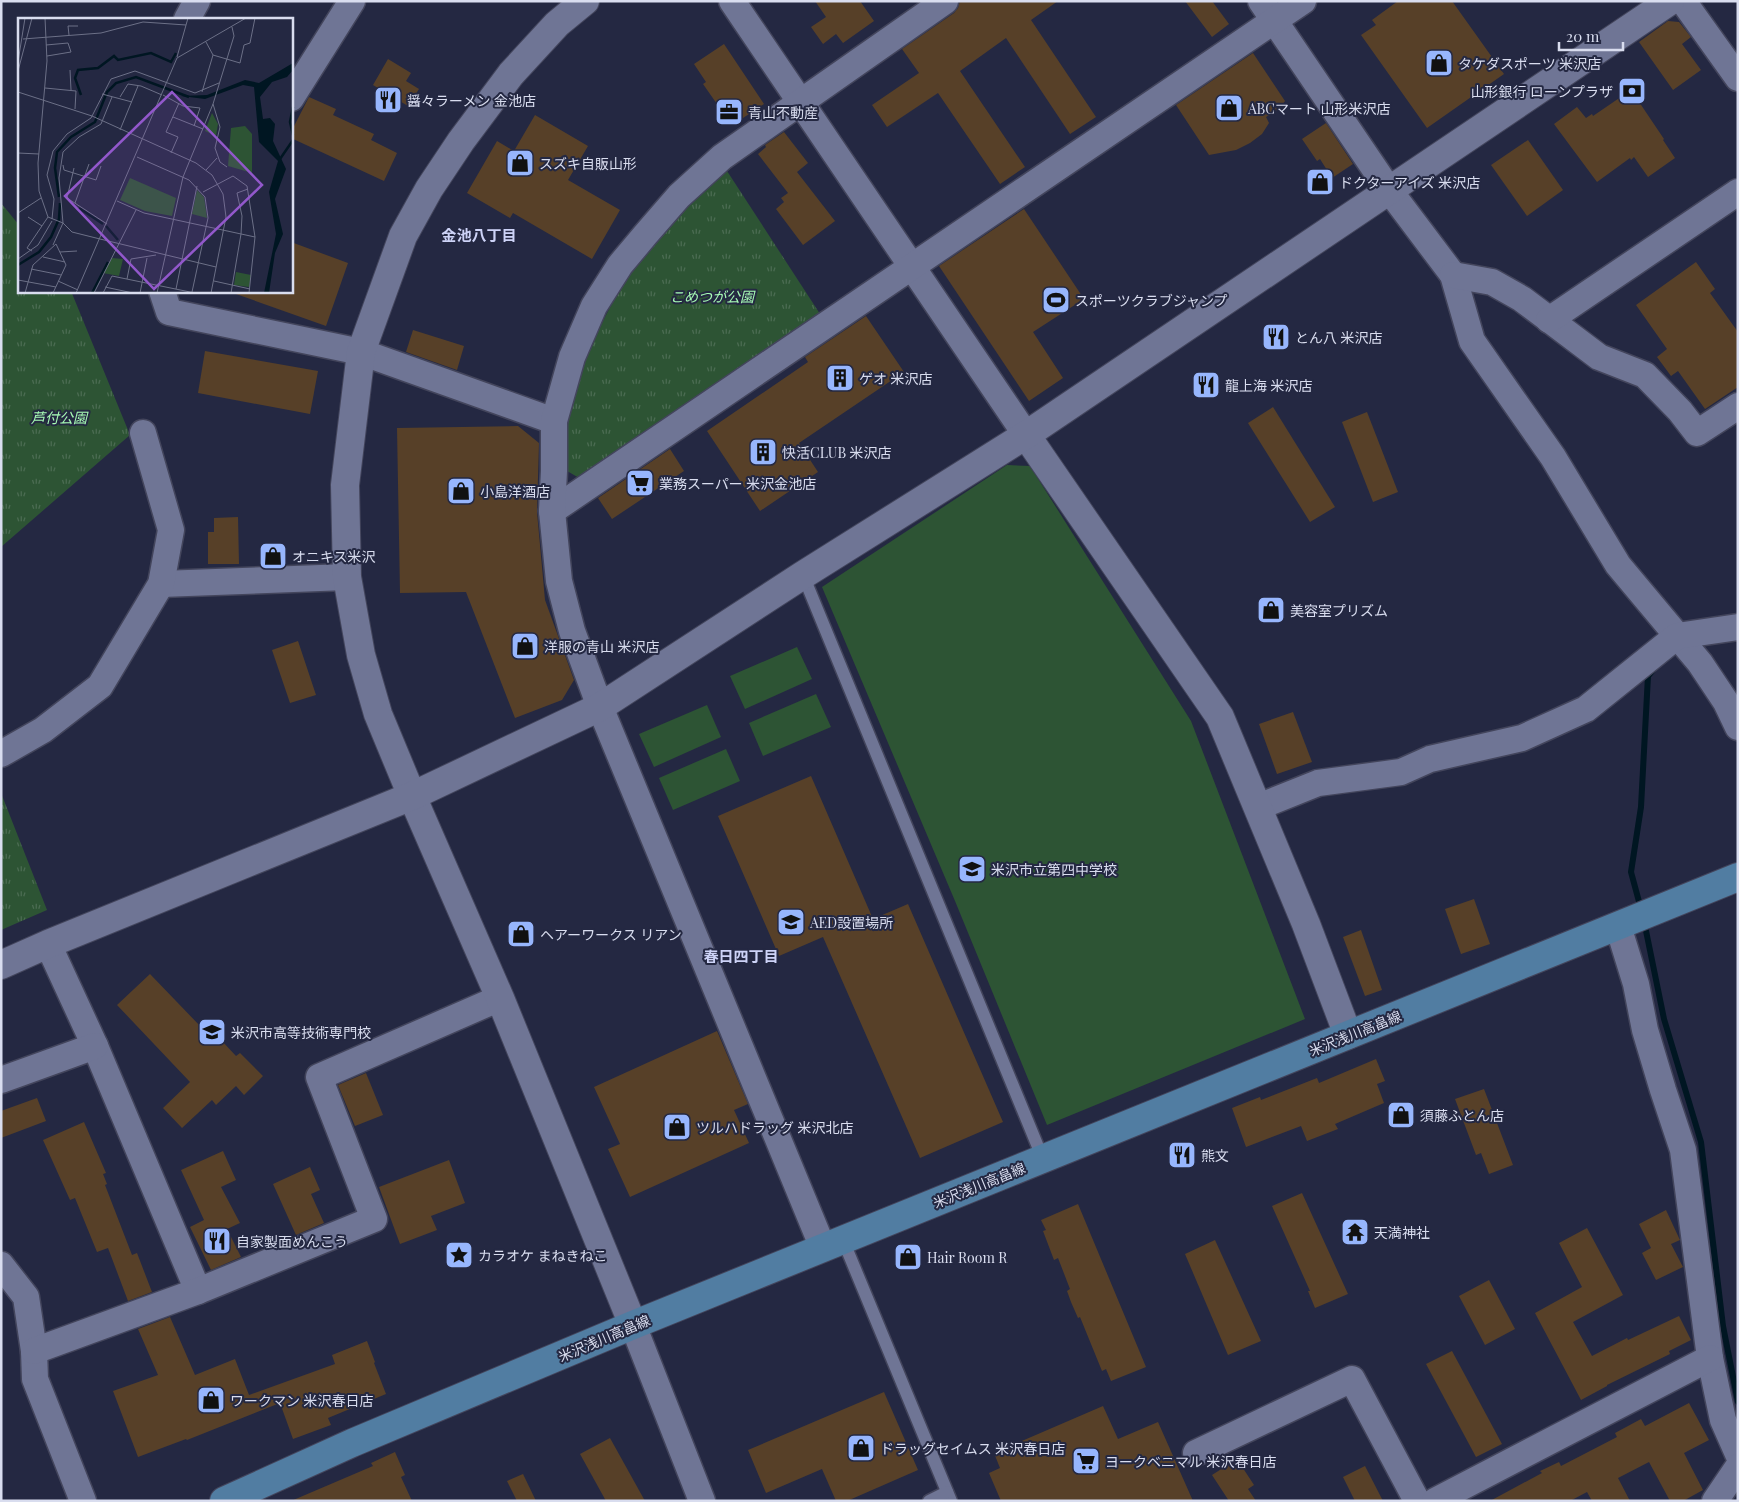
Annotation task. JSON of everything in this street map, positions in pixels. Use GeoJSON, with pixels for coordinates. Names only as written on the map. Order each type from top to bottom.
{"type":"FeatureCollection","features":[{"type":"Feature","properties":{"kind":"main road","name":"米沢浅川高畠線"},"geometry":{"type":"LineString","coordinates":[[224,1501],[352,1443],[633,1325],[1738,877]]}},
{"type":"Feature","properties":{"kind":"street"},"geometry":{"type":"LineString","coordinates":[[188,18],[197,1]]}},
{"type":"Feature","properties":{"kind":"street"},"geometry":{"type":"LineString","coordinates":[[292,96],[352,1]]}},
{"type":"Feature","properties":{"kind":"street"},"geometry":{"type":"LineString","coordinates":[[585,1],[557,24],[511,74],[429,189],[403,236],[361,352],[345,485],[347,577],[361,655],[378,714],[500,998],[633,1325],[702,1501]]}},
{"type":"Feature","properties":{"kind":"street"},"geometry":{"type":"LineString","coordinates":[[732,1],[1220,717],[1306,924],[1348,1035]]}},
{"type":"Feature","properties":{"kind":"street"},"geometry":{"type":"LineString","coordinates":[[833,1244],[600,707],[572,631],[559,581],[552,511],[554,421],[572,357],[594,306],[620,265],[679,196],[722,157],[945,1]]}},
{"type":"Feature","properties":{"kind":"street"},"geometry":{"type":"LineString","coordinates":[[552,511],[913,268],[1268,11],[1303,1]]}},
{"type":"Feature","properties":{"kind":"street"},"geometry":{"type":"LineString","coordinates":[[1,964],[412,796],[600,707],[803,575],[1026,435],[1670,1]]}},
{"type":"Feature","properties":{"kind":"street"},"geometry":{"type":"LineString","coordinates":[[1683,1],[1738,78]]}},
{"type":"Feature","properties":{"kind":"street"},"geometry":{"type":"LineString","coordinates":[[1268,11],[1389,190],[1453,275],[1472,341],[1553,457],[1618,565],[1700,663],[1726,702],[1738,728]]}},
{"type":"Feature","properties":{"kind":"street"},"geometry":{"type":"LineString","coordinates":[[1549,320],[1738,192]]}},
{"type":"Feature","properties":{"kind":"street"},"geometry":{"type":"LineString","coordinates":[[1453,275],[1492,282],[1522,299],[1599,357],[1645,375],[1680,411],[1697,433],[1738,406]]}},
{"type":"Feature","properties":{"kind":"street"},"geometry":{"type":"LineString","coordinates":[[162,292],[169,312],[361,352],[554,421]]}},
{"type":"Feature","properties":{"kind":"street"},"geometry":{"type":"LineString","coordinates":[[1,754],[43,730],[100,686],[160,584],[171,530],[143,433]]}},
{"type":"Feature","properties":{"kind":"street"},"geometry":{"type":"LineString","coordinates":[[160,584],[347,577]]}},
{"type":"Feature","properties":{"kind":"street"},"geometry":{"type":"LineString","coordinates":[[1258,807],[1318,783],[1401,772],[1430,759],[1522,738],[1586,709],[1680,639],[1738,627]]}},
{"type":"Feature","properties":{"kind":"street"},"geometry":{"type":"LineString","coordinates":[[1618,926],[1636,984],[1647,1038],[1683,1150],[1710,1358],[1723,1420],[1738,1454]]}},
{"type":"Feature","properties":{"kind":"street"},"geometry":{"type":"LineString","coordinates":[[48,944],[95,1046],[198,1291]]}},
{"type":"Feature","properties":{"kind":"street"},"geometry":{"type":"LineString","coordinates":[[34,1351],[198,1291],[374,1218],[319,1077],[500,998]]}},
{"type":"Feature","properties":{"kind":"street"},"geometry":{"type":"LineString","coordinates":[[1,1080],[95,1046]]}},
{"type":"Feature","properties":{"kind":"street"},"geometry":{"type":"LineString","coordinates":[[1,1265],[26,1297],[34,1351],[35,1380],[83,1501]]}},
{"type":"Feature","properties":{"kind":"street"},"geometry":{"type":"LineString","coordinates":[[1435,1501],[1710,1358]]}},
{"type":"Feature","properties":{"kind":"street"},"geometry":{"type":"LineString","coordinates":[[1196,1453],[1352,1379],[1417,1501]]}},
{"type":"Feature","properties":{"kind":"street"},"geometry":{"type":"LineString","coordinates":[[1715,1501],[1738,1467]]}},
{"type":"Feature","properties":{"kind":"lane"},"geometry":{"type":"LineString","coordinates":[[803,575],[1043,1159]]}},
{"type":"Feature","properties":{"kind":"lane"},"geometry":{"type":"LineString","coordinates":[[833,1244],[949,1497],[929,1501]]}},
{"type":"Feature","properties":{"kind":"green space","name":"こめつが公園"},"geometry":{"type":"Polygon","coordinates":[[[727,171],[822,317],[586,482],[562,468],[565,423],[582,361],[627,275],[690,202],[727,171]]]}},
{"type":"Feature","properties":{"kind":"green space","name":"芦付公園"},"geometry":{"type":"Polygon","coordinates":[[[1,203],[18,224],[18,292],[71,292],[130,435],[1,547],[1,203]]]}},
{"type":"Feature","properties":{"kind":"green space"},"geometry":{"type":"Polygon","coordinates":[[[1007,465],[1030,466],[1191,721],[1305,1019],[1047,1125],[955,901],[822,587],[1007,465]]]}},
{"type":"Feature","properties":{"kind":"green space"},"geometry":{"type":"Polygon","coordinates":[[[797,647],[812,679],[745,709],[730,676],[797,647]]]}},
{"type":"Feature","properties":{"kind":"green space"},"geometry":{"type":"Polygon","coordinates":[[[816,694],[831,727],[763,756],[749,723],[816,694]]]}},
{"type":"Feature","properties":{"kind":"green space"},"geometry":{"type":"Polygon","coordinates":[[[707,705],[721,737],[654,767],[639,734],[707,705]]]}},
{"type":"Feature","properties":{"kind":"green space"},"geometry":{"type":"Polygon","coordinates":[[[726,749],[740,781],[673,810],[659,778],[726,749]]]}},
{"type":"Feature","properties":{"kind":"green space"},"geometry":{"type":"Polygon","coordinates":[[[1,793],[47,910],[1,930],[1,793]]]}},
{"type":"Feature","properties":{"kind":"building"},"geometry":{"type":"Polygon","coordinates":[[[815,1],[860,1],[874,21],[843,43],[836,34],[823,44],[811,27],[826,17],[815,1]]]}},
{"type":"Feature","properties":{"kind":"building"},"geometry":{"type":"Polygon","coordinates":[[[960,1],[1058,1],[1031,20],[1096,117],[1070,134],[1006,38],[960,71],[1025,167],[1000,184],[938,93],[887,127],[872,105],[919,73],[902,49],[954,13],[960,1]]]}},
{"type":"Feature","properties":{"kind":"building"},"geometry":{"type":"Polygon","coordinates":[[[1185,1],[1212,1],[1229,24],[1212,37],[1185,1]]]}},
{"type":"Feature","properties":{"kind":"building"},"geometry":{"type":"Polygon","coordinates":[[[1398,1],[1452,1],[1504,74],[1427,128],[1361,35],[1376,25],[1372,20],[1398,1]]]}},
{"type":"Feature","properties":{"kind":"building"},"geometry":{"type":"Polygon","coordinates":[[[1668,21],[1679,22],[1691,37],[1682,44],[1701,70],[1673,90],[1639,42],[1668,21]]]}},
{"type":"Feature","properties":{"kind":"building"},"geometry":{"type":"Polygon","coordinates":[[[724,44],[764,104],[734,124],[720,102],[717,104],[703,84],[706,82],[694,64],[724,44]]]}},
{"type":"Feature","properties":{"kind":"building"},"geometry":{"type":"Polygon","coordinates":[[[1253,53],[1285,101],[1280,108],[1266,117],[1269,123],[1262,134],[1250,143],[1236,150],[1209,155],[1176,105],[1253,53]]]}},
{"type":"Feature","properties":{"kind":"building"},"geometry":{"type":"Polygon","coordinates":[[[388,59],[411,73],[406,81],[419,89],[408,106],[373,85],[388,59]]]}},
{"type":"Feature","properties":{"kind":"building"},"geometry":{"type":"Polygon","coordinates":[[[1631,90],[1675,158],[1648,177],[1634,157],[1631,160],[1630,158],[1597,182],[1554,124],[1577,107],[1586,118],[1592,114],[1593,116],[1631,90]]]}},
{"type":"Feature","properties":{"kind":"building"},"geometry":{"type":"Polygon","coordinates":[[[309,97],[336,109],[333,115],[374,134],[371,140],[397,153],[384,181],[292,138],[292,130],[309,97]]]}},
{"type":"Feature","properties":{"kind":"building"},"geometry":{"type":"Polygon","coordinates":[[[535,115],[588,146],[568,180],[620,210],[592,259],[513,213],[510,218],[467,193],[497,141],[514,151],[535,115]]]}},
{"type":"Feature","properties":{"kind":"building"},"geometry":{"type":"Polygon","coordinates":[[[1326,123],[1353,164],[1332,178],[1320,159],[1317,161],[1302,139],[1326,123]]]}},
{"type":"Feature","properties":{"kind":"building"},"geometry":{"type":"Polygon","coordinates":[[[784,132],[808,163],[797,172],[835,221],[803,245],[776,209],[784,202],[781,198],[788,193],[758,154],[766,147],[765,145],[784,132]]]}},
{"type":"Feature","properties":{"kind":"building"},"geometry":{"type":"Polygon","coordinates":[[[1528,140],[1563,190],[1527,216],[1491,165],[1528,140]]]}},
{"type":"Feature","properties":{"kind":"building"},"geometry":{"type":"Polygon","coordinates":[[[1024,209],[1084,299],[1033,332],[1063,378],[1029,401],[939,266],[1024,209]]]}},
{"type":"Feature","properties":{"kind":"building"},"geometry":{"type":"Polygon","coordinates":[[[292,242],[348,263],[326,326],[236,294],[236,292],[292,292],[292,242]]]}},
{"type":"Feature","properties":{"kind":"building"},"geometry":{"type":"Polygon","coordinates":[[[1696,262],[1715,289],[1710,293],[1738,332],[1738,387],[1705,409],[1678,371],[1671,376],[1657,357],[1667,349],[1636,305],[1696,262]]]}},
{"type":"Feature","properties":{"kind":"building"},"geometry":{"type":"Polygon","coordinates":[[[866,316],[904,372],[799,443],[818,472],[760,511],[707,431],[808,362],[805,357],[866,316]]]}},
{"type":"Feature","properties":{"kind":"building"},"geometry":{"type":"Polygon","coordinates":[[[413,330],[464,346],[457,370],[406,352],[413,330]]]}},
{"type":"Feature","properties":{"kind":"building"},"geometry":{"type":"Polygon","coordinates":[[[205,351],[318,371],[310,414],[198,393],[205,351]]]}},
{"type":"Feature","properties":{"kind":"building"},"geometry":{"type":"Polygon","coordinates":[[[1273,407],[1335,507],[1310,522],[1248,423],[1273,407]]]}},
{"type":"Feature","properties":{"kind":"building"},"geometry":{"type":"Polygon","coordinates":[[[1367,412],[1398,492],[1373,502],[1342,422],[1367,412]]]}},
{"type":"Feature","properties":{"kind":"building"},"geometry":{"type":"Polygon","coordinates":[[[518,426],[539,443],[537,512],[545,600],[574,680],[562,700],[515,718],[466,592],[400,593],[397,428],[518,426]]]}},
{"type":"Feature","properties":{"kind":"building","name":"業務スーパー 米沢金池店"},"geometry":{"type":"Polygon","coordinates":[[[670,449],[684,471],[612,519],[598,498],[670,449]]]}},
{"type":"Feature","properties":{"kind":"building"},"geometry":{"type":"Polygon","coordinates":[[[238,517],[239,564],[208,564],[208,532],[214,532],[214,518],[238,517]]]}},
{"type":"Feature","properties":{"kind":"building"},"geometry":{"type":"Polygon","coordinates":[[[298,641],[316,695],[290,703],[272,650],[298,641]]]}},
{"type":"Feature","properties":{"kind":"building"},"geometry":{"type":"Polygon","coordinates":[[[1293,712],[1312,762],[1277,774],[1259,724],[1293,712]]]}},
{"type":"Feature","properties":{"kind":"building"},"geometry":{"type":"Polygon","coordinates":[[[811,776],[873,919],[908,904],[1003,1122],[920,1158],[823,937],[779,956],[718,816],[811,776]]]}},
{"type":"Feature","properties":{"kind":"building"},"geometry":{"type":"Polygon","coordinates":[[[1474,899],[1490,944],[1461,954],[1445,909],[1474,899]]]}},
{"type":"Feature","properties":{"kind":"building"},"geometry":{"type":"Polygon","coordinates":[[[1361,930],[1382,990],[1365,996],[1343,937],[1361,930]]]}},
{"type":"Feature","properties":{"kind":"building"},"geometry":{"type":"Polygon","coordinates":[[[150,974],[202,1028],[206,1024],[236,1056],[240,1053],[263,1076],[244,1095],[236,1086],[216,1105],[212,1100],[182,1128],[163,1108],[190,1082],[117,1005],[150,974]]]}},
{"type":"Feature","properties":{"kind":"building","name":"ツルハドラッグ 米沢北店"},"geometry":{"type":"Polygon","coordinates":[[[717,1031],[748,1104],[734,1110],[749,1143],[630,1197],[608,1149],[620,1144],[594,1087],[717,1031]]]}},
{"type":"Feature","properties":{"kind":"building"},"geometry":{"type":"Polygon","coordinates":[[[1376,1059],[1385,1081],[1377,1084],[1384,1103],[1335,1124],[1338,1129],[1307,1141],[1301,1126],[1246,1147],[1232,1108],[1260,1097],[1261,1100],[1317,1078],[1319,1083],[1376,1059]]]}},
{"type":"Feature","properties":{"kind":"building"},"geometry":{"type":"Polygon","coordinates":[[[366,1073],[383,1115],[355,1126],[338,1085],[366,1073]]]}},
{"type":"Feature","properties":{"kind":"building"},"geometry":{"type":"Polygon","coordinates":[[[1484,1089],[1513,1165],[1489,1174],[1481,1153],[1476,1155],[1455,1099],[1484,1089]]]}},
{"type":"Feature","properties":{"kind":"building"},"geometry":{"type":"Polygon","coordinates":[[[37,1098],[46,1121],[1,1138],[1,1111],[37,1098]]]}},
{"type":"Feature","properties":{"kind":"building"},"geometry":{"type":"Polygon","coordinates":[[[84,1122],[106,1173],[103,1174],[107,1184],[105,1185],[132,1255],[137,1253],[152,1292],[128,1301],[108,1248],[97,1252],[75,1198],[70,1200],[43,1140],[84,1122]]]}},
{"type":"Feature","properties":{"kind":"building"},"geometry":{"type":"Polygon","coordinates":[[[223,1151],[236,1180],[221,1187],[240,1223],[227,1229],[241,1257],[211,1270],[190,1227],[204,1220],[181,1170],[223,1151]]]}},
{"type":"Feature","properties":{"kind":"building"},"geometry":{"type":"Polygon","coordinates":[[[449,1160],[465,1203],[431,1216],[437,1230],[400,1244],[379,1187],[449,1160]]]}},
{"type":"Feature","properties":{"kind":"building"},"geometry":{"type":"Polygon","coordinates":[[[310,1167],[320,1190],[311,1194],[324,1223],[296,1235],[273,1184],[310,1167]]]}},
{"type":"Feature","properties":{"kind":"building"},"geometry":{"type":"Polygon","coordinates":[[[1302,1193],[1348,1294],[1315,1308],[1308,1291],[1310,1291],[1272,1206],[1302,1193]]]}},
{"type":"Feature","properties":{"kind":"building"},"geometry":{"type":"Polygon","coordinates":[[[1078,1204],[1146,1367],[1111,1381],[1106,1369],[1102,1371],[1080,1317],[1078,1318],[1071,1302],[1067,1291],[1070,1289],[1058,1258],[1054,1260],[1043,1231],[1046,1230],[1041,1220],[1078,1204]]]}},
{"type":"Feature","properties":{"kind":"building"},"geometry":{"type":"Polygon","coordinates":[[[1666,1210],[1680,1240],[1671,1244],[1683,1267],[1656,1280],[1642,1253],[1651,1248],[1639,1224],[1666,1210]]]}},
{"type":"Feature","properties":{"kind":"building"},"geometry":{"type":"Polygon","coordinates":[[[1587,1228],[1623,1295],[1573,1322],[1592,1356],[1627,1338],[1628,1340],[1679,1316],[1691,1340],[1669,1351],[1670,1354],[1581,1400],[1535,1313],[1582,1287],[1559,1243],[1587,1228]]]}},
{"type":"Feature","properties":{"kind":"building"},"geometry":{"type":"Polygon","coordinates":[[[1215,1240],[1261,1341],[1228,1355],[1185,1254],[1215,1240]]]}},
{"type":"Feature","properties":{"kind":"building"},"geometry":{"type":"Polygon","coordinates":[[[1489,1280],[1515,1329],[1485,1345],[1459,1296],[1489,1280]]]}},
{"type":"Feature","properties":{"kind":"building"},"geometry":{"type":"Polygon","coordinates":[[[170,1317],[195,1375],[235,1359],[249,1395],[335,1364],[332,1355],[367,1341],[386,1394],[328,1418],[331,1425],[293,1439],[280,1403],[187,1440],[138,1457],[113,1391],[158,1375],[138,1329],[170,1317]]]}},
{"type":"Feature","properties":{"kind":"building"},"geometry":{"type":"Polygon","coordinates":[[[1452,1351],[1502,1444],[1476,1457],[1426,1364],[1452,1351]]]}},
{"type":"Feature","properties":{"kind":"building","name":"ドラッグセイムス 米沢春日店"},"geometry":{"type":"Polygon","coordinates":[[[884,1392],[918,1470],[847,1501],[836,1501],[822,1469],[766,1493],[748,1450],[884,1392]]]}},
{"type":"Feature","properties":{"kind":"building"},"geometry":{"type":"Polygon","coordinates":[[[1689,1403],[1709,1440],[1684,1453],[1703,1490],[1683,1501],[1670,1501],[1649,1462],[1618,1478],[1630,1501],[1592,1501],[1587,1492],[1570,1501],[1490,1501],[1542,1473],[1540,1471],[1559,1462],[1561,1466],[1617,1437],[1615,1433],[1641,1419],[1645,1426],[1689,1403]]]}},
{"type":"Feature","properties":{"kind":"building","name":"ヨークベニマル 米沢春日店"},"geometry":{"type":"Polygon","coordinates":[[[1103,1406],[1118,1439],[1158,1422],[1193,1501],[1001,1501],[989,1473],[1000,1468],[994,1453],[1103,1406]]]}},
{"type":"Feature","properties":{"kind":"building"},"geometry":{"type":"Polygon","coordinates":[[[610,1438],[645,1501],[606,1501],[580,1454],[610,1438]]]}},
{"type":"Feature","properties":{"kind":"building"},"geometry":{"type":"Polygon","coordinates":[[[395,1452],[405,1475],[401,1477],[412,1501],[291,1501],[373,1466],[371,1463],[395,1452]]]}},
{"type":"Feature","properties":{"kind":"building"},"geometry":{"type":"Polygon","coordinates":[[[1237,1459],[1254,1485],[1248,1489],[1256,1501],[1229,1501],[1212,1475],[1237,1459]]]}},
{"type":"Feature","properties":{"kind":"building"},"geometry":{"type":"Polygon","coordinates":[[[1365,1466],[1383,1501],[1355,1501],[1343,1477],[1365,1466]]]}},
{"type":"Feature","properties":{"kind":"building"},"geometry":{"type":"Polygon","coordinates":[[[523,1474],[536,1501],[517,1501],[507,1481],[523,1474]]]}},
{"type":"Feature","properties":{"kind":"waterway"},"geometry":{"type":"LineString","coordinates":[[1641,909],[1631,872],[1641,807],[1648,676],[1653,670]]}},
{"type":"Feature","properties":{"kind":"waterway"},"geometry":{"type":"LineString","coordinates":[[1644,921],[1664,1019],[1701,1142],[1723,1326],[1738,1402]]}},
{"type":"Feature","properties":{"kind":"place","name":"タケダスポーツ 米沢店"},"geometry":{"type":"Point","coordinates":[1439,63]}},
{"type":"Feature","properties":{"kind":"place","name":"山形銀行 ローンプラザ"},"geometry":{"type":"Point","coordinates":[1632,91]}},
{"type":"Feature","properties":{"kind":"place","name":"醤々ラーメン 金池店"},"geometry":{"type":"Point","coordinates":[388,100]}},
{"type":"Feature","properties":{"kind":"place","name":"ABCマート 山形米沢店"},"geometry":{"type":"Point","coordinates":[1229,108]}},
{"type":"Feature","properties":{"kind":"place","name":"青山不動産"},"geometry":{"type":"Point","coordinates":[729,112]}},
{"type":"Feature","properties":{"kind":"place","name":"スズキ自販山形"},"geometry":{"type":"Point","coordinates":[520,163]}},
{"type":"Feature","properties":{"kind":"place","name":"ドクターアイズ 米沢店"},"geometry":{"type":"Point","coordinates":[1320,182]}},
{"type":"Feature","properties":{"kind":"place","name":"スポーツクラブジャンプ"},"geometry":{"type":"Point","coordinates":[1056,300]}},
{"type":"Feature","properties":{"kind":"place","name":"とん八 米沢店"},"geometry":{"type":"Point","coordinates":[1276,337]}},
{"type":"Feature","properties":{"kind":"place","name":"ゲオ 米沢店"},"geometry":{"type":"Point","coordinates":[840,378]}},
{"type":"Feature","properties":{"kind":"place","name":"龍上海 米沢店"},"geometry":{"type":"Point","coordinates":[1206,385]}},
{"type":"Feature","properties":{"kind":"place","name":"快活CLUB 米沢店"},"geometry":{"type":"Point","coordinates":[763,452]}},
{"type":"Feature","properties":{"kind":"place","name":"業務スーパー 米沢金池店"},"geometry":{"type":"Point","coordinates":[640,483]}},
{"type":"Feature","properties":{"kind":"place","name":"小島洋酒店"},"geometry":{"type":"Point","coordinates":[461,491]}},
{"type":"Feature","properties":{"kind":"place","name":"オニキス米沢"},"geometry":{"type":"Point","coordinates":[273,556]}},
{"type":"Feature","properties":{"kind":"place","name":"美容室プリズム"},"geometry":{"type":"Point","coordinates":[1271,610]}},
{"type":"Feature","properties":{"kind":"place","name":"洋服の青山 米沢店"},"geometry":{"type":"Point","coordinates":[525,646]}},
{"type":"Feature","properties":{"kind":"place","name":"米沢市立第四中学校"},"geometry":{"type":"Point","coordinates":[972,869]}},
{"type":"Feature","properties":{"kind":"place","name":"AED設置場所"},"geometry":{"type":"Point","coordinates":[791,922]}},
{"type":"Feature","properties":{"kind":"place","name":"ヘアーワークス リアン"},"geometry":{"type":"Point","coordinates":[521,934]}},
{"type":"Feature","properties":{"kind":"place","name":"米沢市高等技術専門校"},"geometry":{"type":"Point","coordinates":[212,1032]}},
{"type":"Feature","properties":{"kind":"place","name":"須藤ふとん店"},"geometry":{"type":"Point","coordinates":[1401,1115]}},
{"type":"Feature","properties":{"kind":"place","name":"ツルハドラッグ 米沢北店"},"geometry":{"type":"Point","coordinates":[677,1127]}},
{"type":"Feature","properties":{"kind":"place","name":"熊文"},"geometry":{"type":"Point","coordinates":[1182,1155]}},
{"type":"Feature","properties":{"kind":"place","name":"天満神社"},"geometry":{"type":"Point","coordinates":[1355,1232]}},
{"type":"Feature","properties":{"kind":"place","name":"自家製面めんこう"},"geometry":{"type":"Point","coordinates":[217,1241]}},
{"type":"Feature","properties":{"kind":"place","name":"カラオケ まねきねこ"},"geometry":{"type":"Point","coordinates":[459,1255]}},
{"type":"Feature","properties":{"kind":"place","name":"Hair Room R"},"geometry":{"type":"Point","coordinates":[908,1257]}},
{"type":"Feature","properties":{"kind":"place","name":"ワークマン 米沢春日店"},"geometry":{"type":"Point","coordinates":[211,1400]}},
{"type":"Feature","properties":{"kind":"place","name":"ドラッグセイムス 米沢春日店"},"geometry":{"type":"Point","coordinates":[861,1448]}},
{"type":"Feature","properties":{"kind":"place","name":"ヨークベニマル 米沢春日店"},"geometry":{"type":"Point","coordinates":[1086,1461]}},
{"type":"Feature","properties":{"kind":"district","name":"金池八丁目"},"geometry":{"type":"Point","coordinates":[479,235]}},
{"type":"Feature","properties":{"kind":"district","name":"春日四丁目"},"geometry":{"type":"Point","coordinates":[741,956]}}]}
